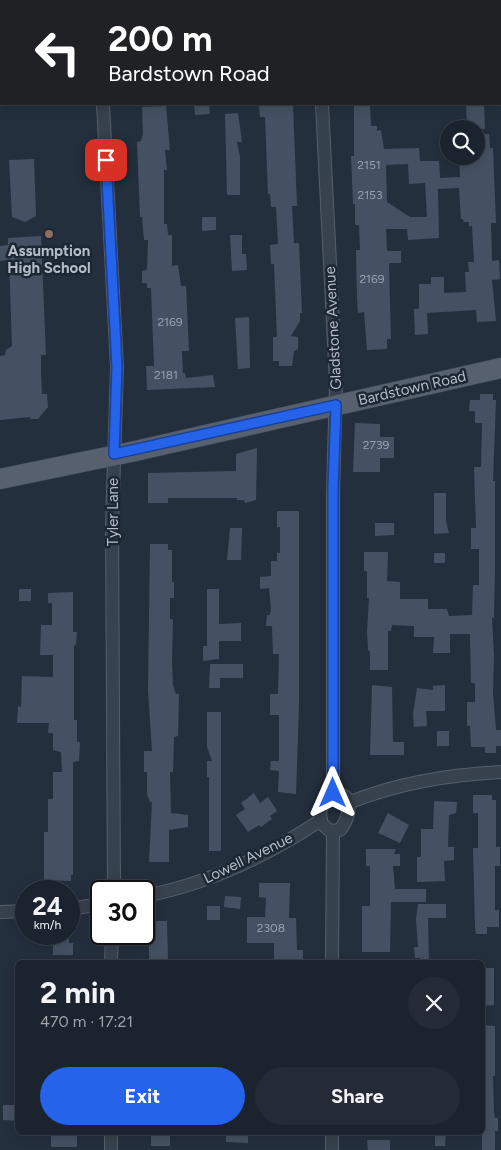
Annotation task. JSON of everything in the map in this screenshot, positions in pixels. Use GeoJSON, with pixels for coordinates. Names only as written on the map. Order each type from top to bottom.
{"type":"FeatureCollection","features":[{"type":"Feature","properties":{"kind":"main road","name":"Bardstown Road"},"geometry":{"type":"LineString","coordinates":[[0,479],[501,368]]}},
{"type":"Feature","properties":{"kind":"street","name":"Tyler Lane"},"geometry":{"type":"LineString","coordinates":[[103,105],[117,367],[114,454],[114,880]]}},
{"type":"Feature","properties":{"kind":"street","name":"Gladstone Avenue"},"geometry":{"type":"LineString","coordinates":[[322,105],[336,405],[333,489],[333,793]]}},
{"type":"Feature","properties":{"kind":"street"},"geometry":{"type":"LineString","coordinates":[[348,804],[379,791],[419,781],[465,774],[501,772]]}},
{"type":"Feature","properties":{"kind":"street"},"geometry":{"type":"LineString","coordinates":[[333,793],[342,794],[348,804],[347,818],[340,830],[332,832],[325,829],[321,820],[322,804],[326,797],[333,793]]}},
{"type":"Feature","properties":{"kind":"street","name":"Lowell Avenue"},"geometry":{"type":"LineString","coordinates":[[155,893],[197,883],[224,873],[259,857],[321,820]]}},
{"type":"Feature","properties":{"kind":"street"},"geometry":{"type":"LineString","coordinates":[[332,832],[332,960]]}},
{"type":"Feature","properties":{"kind":"street"},"geometry":{"type":"LineString","coordinates":[[0,912],[15,911]]}},
{"type":"Feature","properties":{"kind":"street"},"geometry":{"type":"LineString","coordinates":[[112,945],[112,960]]}},
{"type":"Feature","properties":{"kind":"street"},"geometry":{"type":"LineString","coordinates":[[111,1135],[111,1150]]}},
{"type":"Feature","properties":{"kind":"street"},"geometry":{"type":"LineString","coordinates":[[332,1135],[332,1150]]}},
{"type":"Feature","properties":{"kind":"building"},"geometry":{"type":"Polygon","coordinates":[[[194,105],[209,105],[210,114],[195,115],[194,105]]]}},
{"type":"Feature","properties":{"kind":"building"},"geometry":{"type":"Polygon","coordinates":[[[259,105],[293,105],[297,206],[292,206],[294,243],[299,243],[302,313],[300,313],[300,321],[291,336],[298,337],[298,349],[294,351],[292,366],[279,366],[279,361],[273,361],[273,337],[277,337],[274,264],[271,264],[270,245],[278,244],[276,207],[271,207],[270,194],[268,194],[265,117],[260,117],[259,105]]]}},
{"type":"Feature","properties":{"kind":"building"},"geometry":{"type":"Polygon","coordinates":[[[354,105],[370,105],[371,126],[377,126],[377,131],[381,130],[384,149],[419,148],[420,161],[439,161],[440,178],[460,177],[459,165],[485,165],[485,134],[489,134],[490,148],[493,148],[496,223],[491,223],[492,261],[499,260],[500,279],[492,280],[496,321],[477,322],[476,310],[427,313],[428,334],[415,335],[414,309],[419,309],[419,284],[431,284],[431,277],[444,277],[444,293],[466,292],[465,272],[469,272],[468,262],[474,262],[472,226],[469,226],[469,222],[464,222],[461,219],[459,188],[438,189],[439,238],[408,240],[407,229],[386,229],[387,251],[401,251],[401,263],[389,263],[391,339],[387,339],[387,349],[367,350],[364,312],[358,313],[356,250],[360,250],[359,225],[355,225],[355,204],[353,204],[351,156],[354,156],[354,105]],[[408,164],[386,165],[387,202],[410,217],[427,217],[425,183],[409,184],[408,164]]]}},
{"type":"Feature","properties":{"kind":"building"},"geometry":{"type":"Polygon","coordinates":[[[466,105],[484,105],[485,120],[467,120],[466,105]]]}},
{"type":"Feature","properties":{"kind":"building"},"geometry":{"type":"Polygon","coordinates":[[[166,106],[170,150],[165,150],[167,170],[164,170],[164,224],[167,224],[168,235],[172,235],[172,266],[178,265],[181,286],[186,286],[189,351],[182,351],[183,373],[185,373],[186,378],[213,375],[215,387],[147,390],[146,366],[154,366],[151,288],[147,288],[147,283],[142,283],[142,271],[147,270],[148,240],[144,240],[142,217],[140,217],[137,142],[141,141],[143,134],[142,107],[166,106]]]}},
{"type":"Feature","properties":{"kind":"building"},"geometry":{"type":"Polygon","coordinates":[[[238,113],[242,142],[237,142],[240,157],[240,195],[227,195],[225,114],[238,113]]]}},
{"type":"Feature","properties":{"kind":"building"},"geometry":{"type":"Polygon","coordinates":[[[34,159],[36,216],[25,222],[12,217],[9,160],[34,159]]]}},
{"type":"Feature","properties":{"kind":"building"},"geometry":{"type":"Polygon","coordinates":[[[202,217],[216,217],[216,230],[202,231],[202,217]]]}},
{"type":"Feature","properties":{"kind":"building"},"geometry":{"type":"Polygon","coordinates":[[[230,235],[242,235],[242,254],[246,254],[247,270],[232,271],[230,235]]]}},
{"type":"Feature","properties":{"kind":"building"},"geometry":{"type":"Polygon","coordinates":[[[41,236],[46,355],[41,355],[41,373],[42,394],[47,394],[48,407],[38,419],[30,419],[30,417],[0,420],[0,356],[5,355],[6,350],[12,346],[9,260],[0,261],[0,246],[8,245],[8,238],[41,236]]]}},
{"type":"Feature","properties":{"kind":"building"},"geometry":{"type":"Polygon","coordinates":[[[249,317],[250,368],[238,369],[235,318],[249,317]]]}},
{"type":"Feature","properties":{"kind":"building"},"geometry":{"type":"Polygon","coordinates":[[[480,394],[493,394],[493,400],[496,400],[493,481],[495,481],[495,567],[494,618],[492,618],[493,692],[496,730],[501,730],[501,746],[496,746],[496,753],[485,753],[485,747],[471,747],[470,726],[467,726],[467,702],[475,702],[475,683],[471,683],[470,634],[450,634],[450,653],[433,653],[434,637],[414,637],[414,626],[392,625],[391,631],[388,631],[388,670],[370,670],[367,631],[369,598],[367,598],[367,571],[364,571],[364,552],[388,552],[387,581],[400,582],[400,599],[428,599],[428,609],[447,609],[449,616],[472,615],[473,585],[479,585],[479,549],[471,549],[471,528],[476,528],[474,467],[481,467],[482,423],[475,423],[475,411],[469,411],[470,400],[480,400],[480,394]]]}},
{"type":"Feature","properties":{"kind":"building"},"geometry":{"type":"Polygon","coordinates":[[[355,423],[380,424],[380,437],[394,437],[394,458],[380,458],[380,472],[353,472],[355,423]]]}},
{"type":"Feature","properties":{"kind":"building"},"geometry":{"type":"Polygon","coordinates":[[[257,448],[256,500],[245,503],[244,500],[237,500],[237,498],[168,498],[168,503],[148,503],[148,473],[236,471],[236,454],[257,448]]]}},
{"type":"Feature","properties":{"kind":"building"},"geometry":{"type":"Polygon","coordinates":[[[434,493],[446,493],[446,521],[449,533],[434,534],[434,493]]]}},
{"type":"Feature","properties":{"kind":"building"},"geometry":{"type":"Polygon","coordinates":[[[277,511],[299,511],[299,704],[296,794],[278,792],[279,771],[270,770],[271,761],[279,761],[279,715],[270,715],[270,694],[278,694],[279,654],[273,654],[272,626],[266,626],[267,615],[270,615],[271,609],[269,588],[260,589],[260,577],[271,576],[271,561],[277,561],[277,553],[280,553],[280,527],[277,527],[277,511]]]}},
{"type":"Feature","properties":{"kind":"building"},"geometry":{"type":"Polygon","coordinates":[[[375,523],[394,523],[394,535],[375,536],[375,523]]]}},
{"type":"Feature","properties":{"kind":"building"},"geometry":{"type":"Polygon","coordinates":[[[230,528],[242,528],[241,560],[227,560],[230,528]]]}},
{"type":"Feature","properties":{"kind":"building"},"geometry":{"type":"Polygon","coordinates":[[[150,544],[168,544],[168,550],[172,550],[174,598],[170,598],[170,619],[173,619],[173,685],[176,694],[179,694],[178,736],[174,737],[173,772],[170,772],[171,813],[188,815],[188,827],[169,830],[169,862],[149,862],[152,802],[150,802],[147,794],[147,772],[144,772],[144,751],[152,751],[148,690],[150,544]]]}},
{"type":"Feature","properties":{"kind":"building"},"geometry":{"type":"Polygon","coordinates":[[[434,553],[445,553],[445,563],[434,563],[434,553]]]}},
{"type":"Feature","properties":{"kind":"building"},"geometry":{"type":"Polygon","coordinates":[[[19,589],[31,589],[31,601],[19,601],[19,589]]]}},
{"type":"Feature","properties":{"kind":"building"},"geometry":{"type":"Polygon","coordinates":[[[207,589],[219,589],[219,624],[241,623],[241,641],[219,641],[219,659],[203,661],[203,646],[207,646],[207,589]]]}},
{"type":"Feature","properties":{"kind":"building"},"geometry":{"type":"Polygon","coordinates":[[[73,592],[73,632],[77,632],[76,644],[74,646],[74,720],[77,720],[77,742],[80,742],[79,761],[73,762],[73,875],[71,875],[71,880],[44,880],[44,832],[48,832],[48,799],[53,799],[53,772],[62,772],[61,752],[53,750],[53,733],[48,733],[49,723],[17,723],[18,706],[21,707],[22,676],[53,677],[53,655],[40,655],[41,625],[52,625],[52,603],[48,603],[48,593],[73,592]]]}},
{"type":"Feature","properties":{"kind":"building"},"geometry":{"type":"Polygon","coordinates":[[[210,664],[243,664],[243,678],[220,678],[220,688],[209,688],[210,664]]]}},
{"type":"Feature","properties":{"kind":"building"},"geometry":{"type":"Polygon","coordinates":[[[372,685],[392,687],[393,742],[404,742],[404,755],[370,755],[372,685]]]}},
{"type":"Feature","properties":{"kind":"building"},"geometry":{"type":"Polygon","coordinates":[[[445,685],[445,711],[426,711],[427,726],[414,727],[413,714],[417,688],[433,690],[433,686],[445,685]]]}},
{"type":"Feature","properties":{"kind":"building"},"geometry":{"type":"Polygon","coordinates":[[[207,712],[221,712],[221,851],[209,851],[209,777],[207,777],[207,761],[212,761],[207,747],[207,712]]]}},
{"type":"Feature","properties":{"kind":"building"},"geometry":{"type":"Polygon","coordinates":[[[437,731],[449,731],[449,746],[437,746],[437,731]]]}},
{"type":"Feature","properties":{"kind":"building"},"geometry":{"type":"Polygon","coordinates":[[[254,793],[260,803],[268,797],[277,811],[270,816],[272,819],[261,827],[259,825],[248,832],[236,815],[245,809],[241,803],[254,793]]]}},
{"type":"Feature","properties":{"kind":"building"},"geometry":{"type":"Polygon","coordinates":[[[473,795],[492,795],[492,800],[496,800],[496,847],[500,847],[500,866],[495,866],[495,910],[499,910],[499,927],[487,927],[487,934],[476,934],[475,927],[473,848],[478,848],[478,813],[473,813],[473,795]]]}},
{"type":"Feature","properties":{"kind":"building"},"geometry":{"type":"Polygon","coordinates":[[[434,801],[457,802],[456,813],[449,815],[448,847],[454,847],[454,860],[444,861],[445,881],[417,882],[417,857],[421,857],[421,829],[433,829],[434,801]]]}},
{"type":"Feature","properties":{"kind":"building"},"geometry":{"type":"Polygon","coordinates":[[[388,813],[409,825],[400,843],[378,833],[388,813]]]}},
{"type":"Feature","properties":{"kind":"building"},"geometry":{"type":"Polygon","coordinates":[[[366,849],[396,849],[394,854],[400,854],[400,866],[393,866],[395,889],[426,889],[426,902],[391,902],[390,952],[362,952],[362,906],[370,906],[370,866],[366,866],[366,849]]]}},
{"type":"Feature","properties":{"kind":"building"},"geometry":{"type":"Polygon","coordinates":[[[259,883],[290,883],[289,918],[296,918],[297,950],[303,950],[303,960],[274,960],[274,943],[247,943],[247,917],[265,917],[266,898],[259,897],[259,883]]]}},
{"type":"Feature","properties":{"kind":"building"},"geometry":{"type":"Polygon","coordinates":[[[225,896],[241,897],[240,909],[224,907],[225,896]]]}},
{"type":"Feature","properties":{"kind":"building"},"geometry":{"type":"Polygon","coordinates":[[[418,904],[446,904],[446,918],[428,918],[429,960],[415,958],[414,947],[418,947],[416,919],[418,904]]]}},
{"type":"Feature","properties":{"kind":"building"},"geometry":{"type":"Polygon","coordinates":[[[207,906],[220,906],[220,920],[207,920],[207,906]]]}},
{"type":"Feature","properties":{"kind":"building"},"geometry":{"type":"Polygon","coordinates":[[[155,921],[167,921],[168,960],[149,959],[149,945],[155,945],[155,921]]]}},
{"type":"Feature","properties":{"kind":"building"},"geometry":{"type":"Polygon","coordinates":[[[53,945],[73,945],[73,955],[53,955],[53,945]]]}},
{"type":"Feature","properties":{"kind":"building"},"geometry":{"type":"Polygon","coordinates":[[[485,968],[494,968],[494,1005],[485,1006],[485,968]]]}},
{"type":"Feature","properties":{"kind":"building"},"geometry":{"type":"Polygon","coordinates":[[[485,1025],[495,1026],[494,1112],[495,1118],[498,1118],[498,1131],[495,1131],[495,1150],[482,1150],[482,1135],[485,1135],[485,1025]]]}},
{"type":"Feature","properties":{"kind":"building"},"geometry":{"type":"Polygon","coordinates":[[[3,1105],[15,1105],[15,1121],[3,1120],[3,1105]]]}},
{"type":"Feature","properties":{"kind":"building"},"geometry":{"type":"Polygon","coordinates":[[[51,1135],[77,1135],[77,1147],[51,1147],[51,1135]]]}},
{"type":"Feature","properties":{"kind":"building"},"geometry":{"type":"Polygon","coordinates":[[[151,1135],[170,1135],[170,1146],[151,1146],[151,1135]]]}},
{"type":"Feature","properties":{"kind":"building"},"geometry":{"type":"Polygon","coordinates":[[[226,1135],[248,1135],[248,1143],[226,1142],[226,1135]]]}},
{"type":"Feature","properties":{"kind":"building"},"geometry":{"type":"Polygon","coordinates":[[[435,1135],[446,1135],[445,1146],[435,1146],[435,1135]]]}},
{"type":"Feature","properties":{"kind":"building"},"geometry":{"type":"Polygon","coordinates":[[[367,1140],[390,1140],[390,1150],[368,1150],[367,1140]]]}},
{"type":"Feature","properties":{"kind":"place","name":"Assumption High School"},"geometry":{"type":"Point","coordinates":[49,234]}},
{"type":"Feature","properties":{"kind":"route"},"geometry":{"type":"LineString","coordinates":[[106,160],[117,367],[114,454],[131,452],[336,405],[333,489],[333,793]]}}]}
